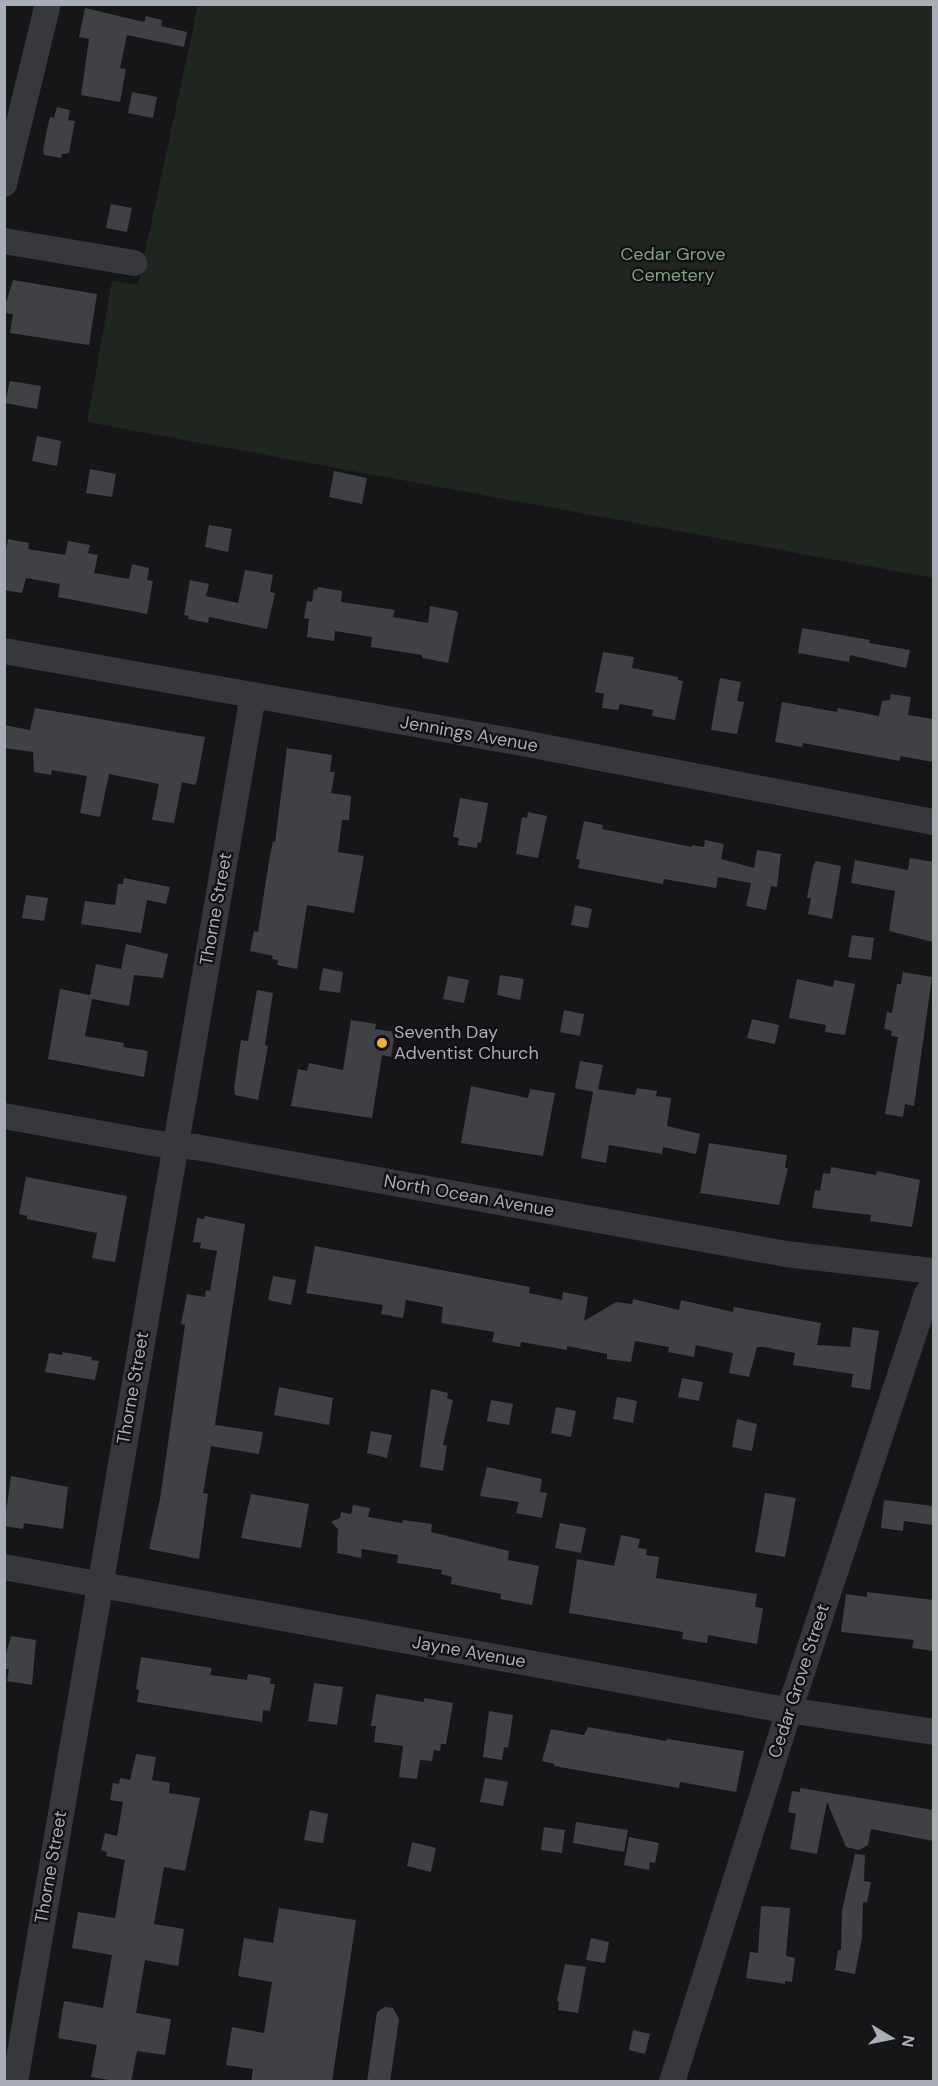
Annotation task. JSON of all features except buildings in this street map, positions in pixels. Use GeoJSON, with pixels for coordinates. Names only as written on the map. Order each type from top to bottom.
{"type":"FeatureCollection","features":[{"type":"Feature","properties":{"kind":"street"},"geometry":{"type":"LineString","coordinates":[[4,184],[48,4]]}},
{"type":"Feature","properties":{"kind":"street"},"geometry":{"type":"LineString","coordinates":[[4,241],[134,263]]}},
{"type":"Feature","properties":{"kind":"street","name":"Jennings Avenue"},"geometry":{"type":"LineString","coordinates":[[4,651],[523,743],[933,822]]}},
{"type":"Feature","properties":{"kind":"street","name":"Thorne Street"},"geometry":{"type":"LineString","coordinates":[[15,2082],[253,695]]}},
{"type":"Feature","properties":{"kind":"street","name":"North Ocean Avenue"},"geometry":{"type":"LineString","coordinates":[[4,1116],[786,1254],[933,1271]]}},
{"type":"Feature","properties":{"kind":"street","name":"Cedar Grove Street"},"geometry":{"type":"LineString","coordinates":[[672,2082],[789,1710],[926,1296],[933,1283]]}},
{"type":"Feature","properties":{"kind":"street","name":"Jayne Avenue"},"geometry":{"type":"LineString","coordinates":[[4,1567],[789,1710],[933,1732]]}},
{"type":"Feature","properties":{"kind":"green space","name":"Cedar Grove Cemetery"},"geometry":{"type":"Polygon","coordinates":[[[198,5],[933,5],[933,578],[87,422],[112,281],[138,285],[198,5]]]}},
{"type":"Feature","properties":{"kind":"place","name":"Seventh Day Adventist Church"},"geometry":{"type":"Point","coordinates":[382,1043]}}]}
